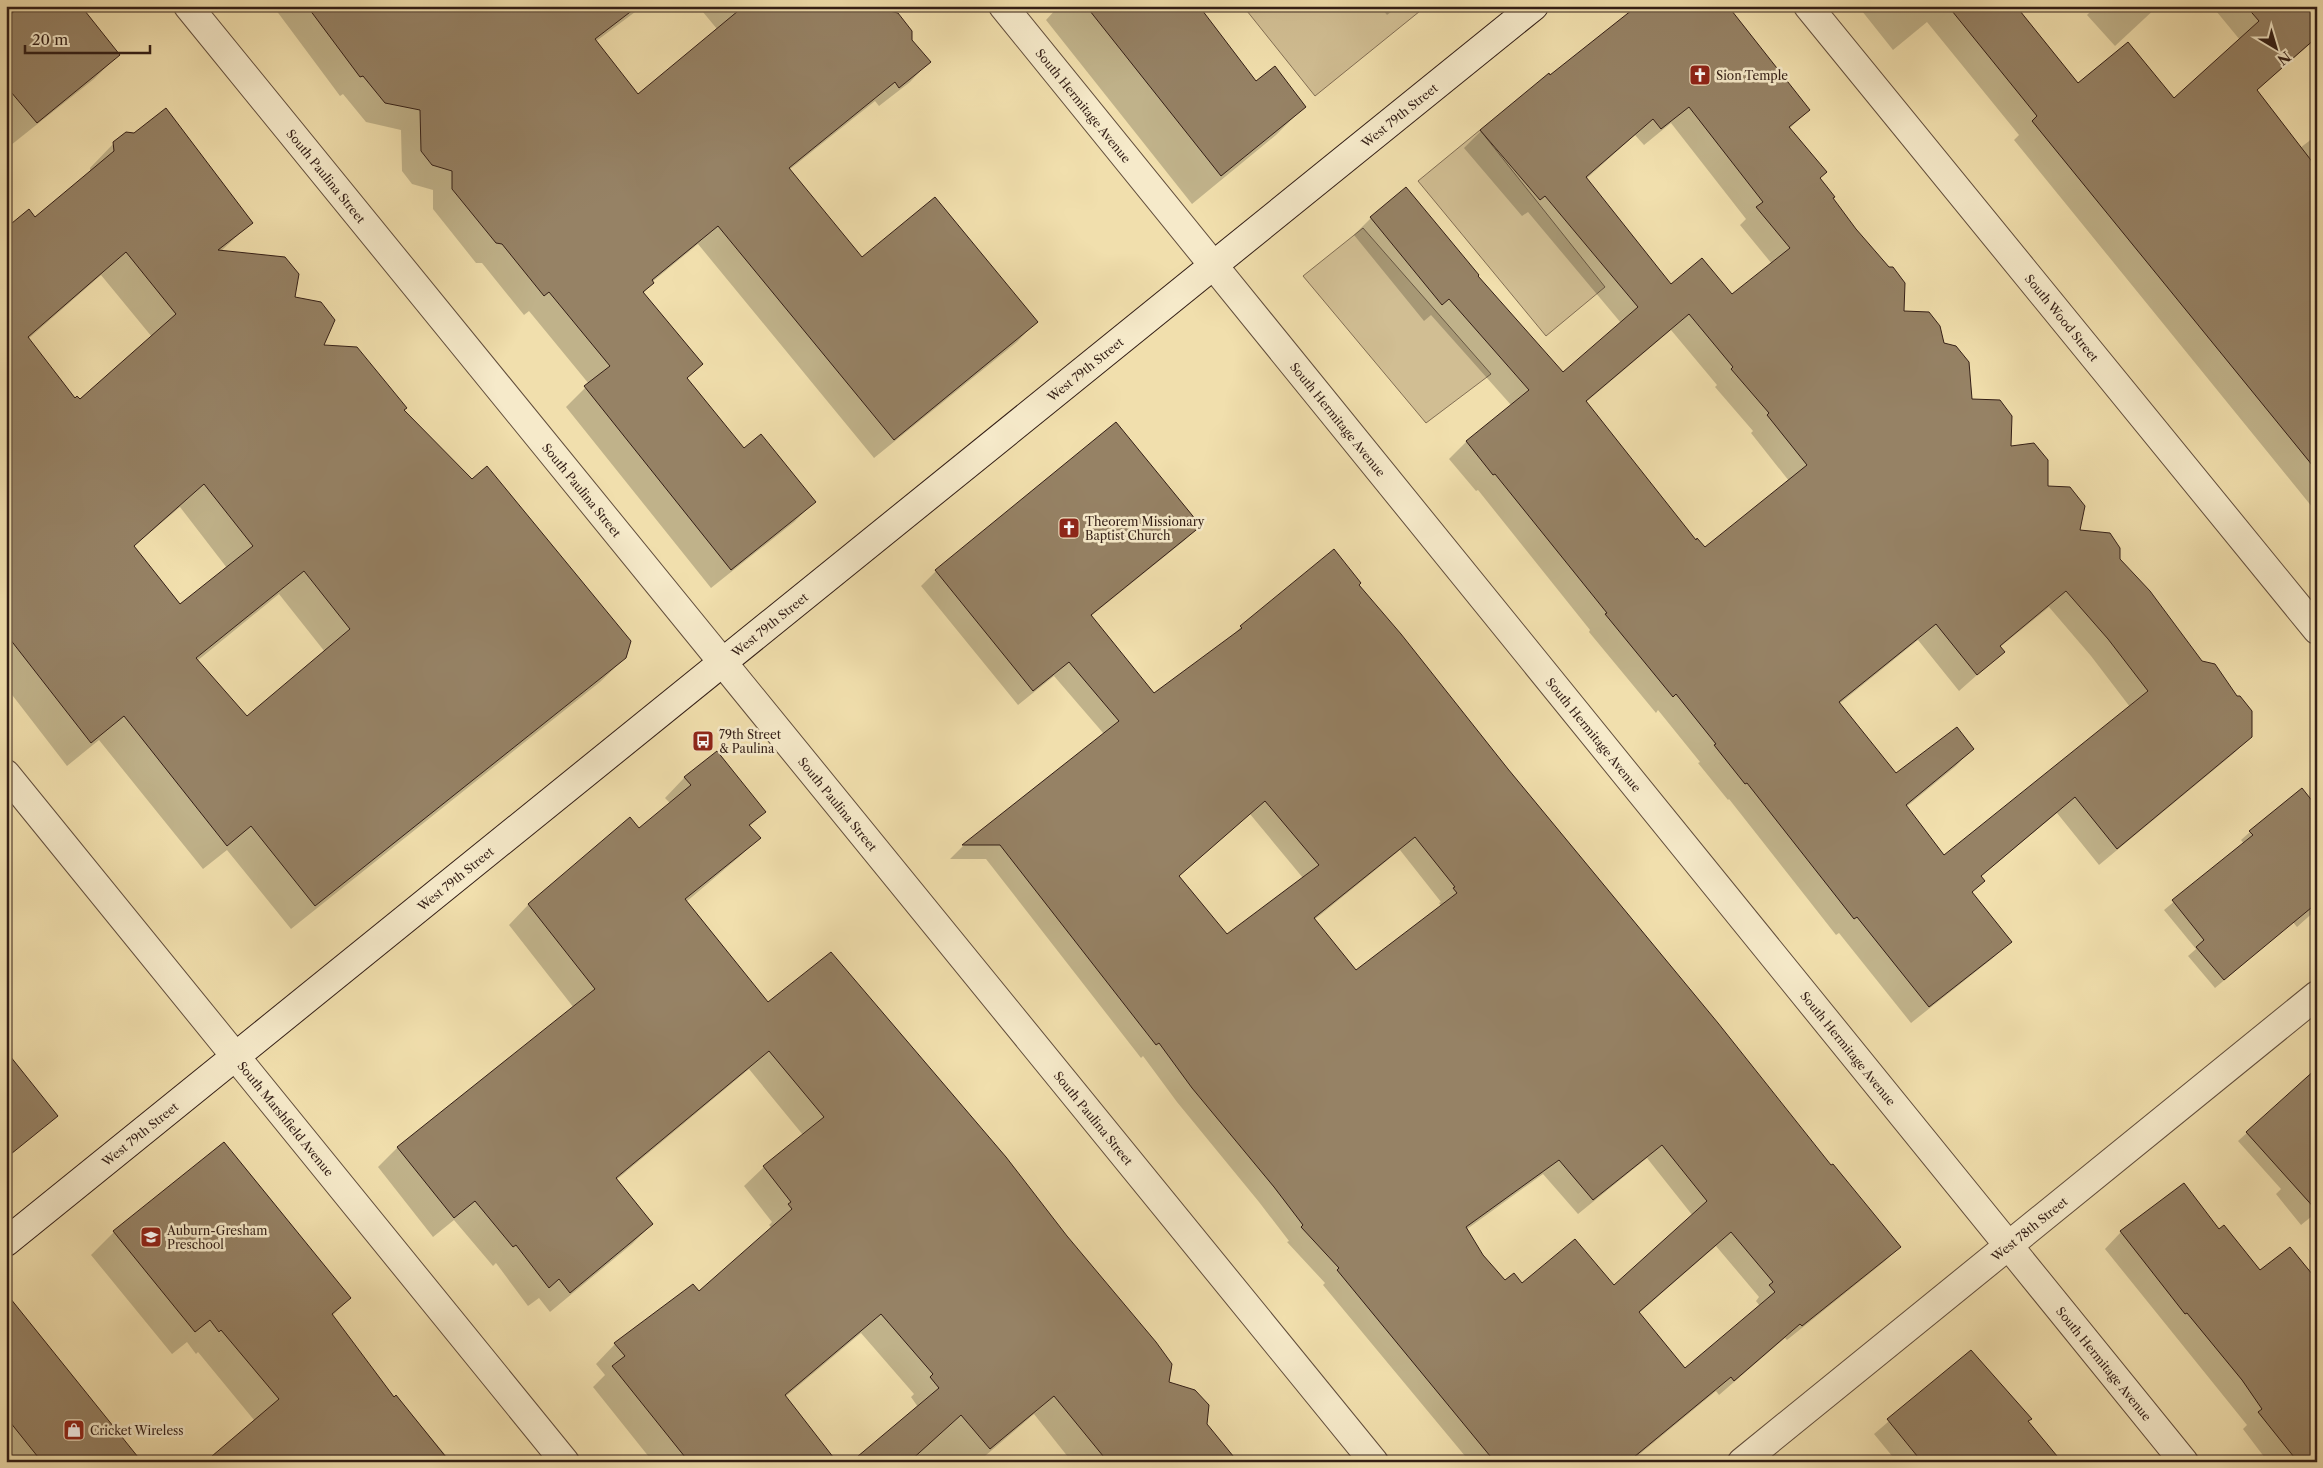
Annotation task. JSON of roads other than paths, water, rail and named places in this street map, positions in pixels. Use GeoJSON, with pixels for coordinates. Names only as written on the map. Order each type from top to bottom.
{"type":"FeatureCollection","features":[{"type":"Feature","properties":{"kind":"street","name":"South Paulina Street"},"geometry":{"type":"LineString","coordinates":[[188,6],[1374,1462]]}},
{"type":"Feature","properties":{"kind":"street","name":"South Hermitage Avenue"},"geometry":{"type":"LineString","coordinates":[[1003,6],[2184,1462]]}},
{"type":"Feature","properties":{"kind":"street","name":"West 79th Street"},"geometry":{"type":"LineString","coordinates":[[6,1242],[1534,6]]}},
{"type":"Feature","properties":{"kind":"street","name":"South Wood Street"},"geometry":{"type":"LineString","coordinates":[[1808,6],[2317,630]]}},
{"type":"Feature","properties":{"kind":"street","name":"South Marshfield Avenue"},"geometry":{"type":"LineString","coordinates":[[6,774],[565,1462]]}},
{"type":"Feature","properties":{"kind":"street","name":"West 78th Street"},"geometry":{"type":"LineString","coordinates":[[1742,1462],[2317,995]]}},
{"type":"Feature","properties":{"kind":"place","name":"Sion Temple"},"geometry":{"type":"Point","coordinates":[1700,75]}},
{"type":"Feature","properties":{"kind":"place","name":"Theorem Missionary Baptist Church"},"geometry":{"type":"Point","coordinates":[1069,528]}},
{"type":"Feature","properties":{"kind":"place","name":"79th Street & Paulina"},"geometry":{"type":"Point","coordinates":[703,741]}},
{"type":"Feature","properties":{"kind":"place","name":"Auburn-Gresham Preschool"},"geometry":{"type":"Point","coordinates":[151,1237]}},
{"type":"Feature","properties":{"kind":"place","name":"Cricket Wireless"},"geometry":{"type":"Point","coordinates":[74,1430]}}]}
